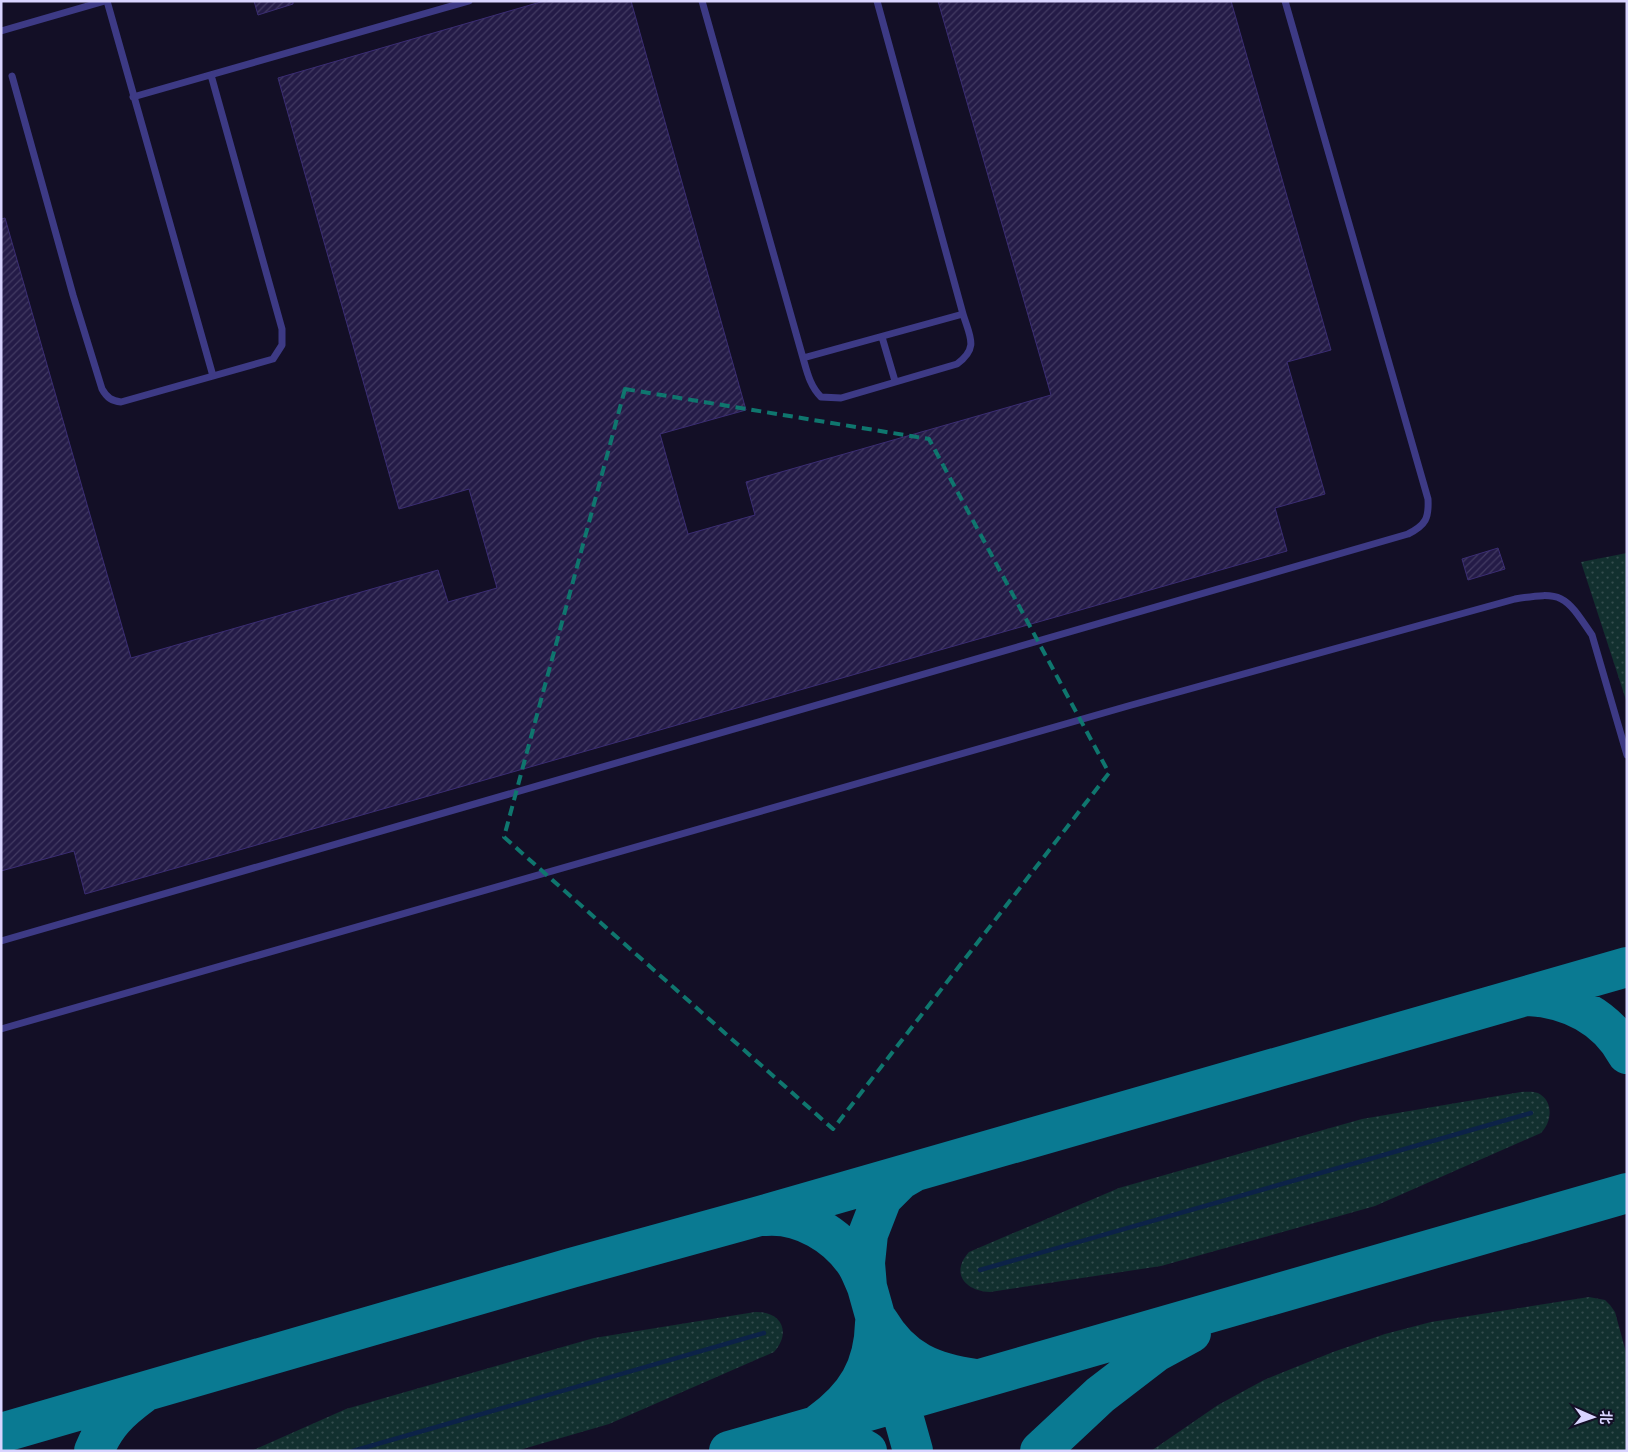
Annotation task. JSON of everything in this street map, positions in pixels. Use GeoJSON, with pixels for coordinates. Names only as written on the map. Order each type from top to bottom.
{"type":"FeatureCollection","features":[{"type":"Feature","properties":{"kind":"lane"},"geometry":{"type":"LineString","coordinates":[[1,31],[106,1],[213,376]]}},
{"type":"Feature","properties":{"kind":"lane"},"geometry":{"type":"LineString","coordinates":[[133,97],[469,1]]}},
{"type":"Feature","properties":{"kind":"lane"},"geometry":{"type":"LineString","coordinates":[[702,1],[811,385],[821,397],[841,398],[957,364],[966,358],[971,351],[971,342],[877,1]]}},
{"type":"Feature","properties":{"kind":"lane"},"geometry":{"type":"LineString","coordinates":[[1,941],[1398,536],[1419,528],[1425,522],[1428,511],[1428,498],[1285,1]]}},
{"type":"Feature","properties":{"kind":"lane"},"geometry":{"type":"LineString","coordinates":[[12,76],[73,295],[102,389],[106,396],[114,402],[121,402],[273,359],[282,345],[282,329],[211,75]]}},
{"type":"Feature","properties":{"kind":"lane"},"geometry":{"type":"LineString","coordinates":[[803,358],[963,314]]}},
{"type":"Feature","properties":{"kind":"lane"},"geometry":{"type":"LineString","coordinates":[[882,337],[895,382]]}},
{"type":"Feature","properties":{"kind":"lane"},"geometry":{"type":"LineString","coordinates":[[1,1029],[1128,706],[1515,599],[1538,595],[1557,596],[1569,603],[1592,635],[1627,755]]}},
{"type":"Feature","properties":{"kind":"highlighted area"},"geometry":{"type":"Polygon","coordinates":[[[625,389],[929,439],[1109,773],[833,1129],[504,837],[625,389]]]}},
{"type":"Feature","properties":{"kind":"green space"},"geometry":{"type":"Polygon","coordinates":[[[1627,553],[1627,703],[1581,562],[1627,553]]]}},
{"type":"Feature","properties":{"kind":"green space"},"geometry":{"type":"Polygon","coordinates":[[[1521,1092],[1538,1093],[1547,1101],[1550,1112],[1549,1118],[1541,1133],[1375,1206],[1161,1266],[990,1292],[981,1291],[967,1284],[961,1274],[963,1260],[969,1252],[1119,1188],[1362,1119],[1521,1092]]]}},
{"type":"Feature","properties":{"kind":"green space"},"geometry":{"type":"Polygon","coordinates":[[[1589,1297],[1605,1300],[1615,1312],[1627,1356],[1627,1451],[1151,1451],[1218,1405],[1264,1380],[1333,1352],[1385,1334],[1431,1322],[1589,1297]]]}},
{"type":"Feature","properties":{"kind":"green space"},"geometry":{"type":"Polygon","coordinates":[[[755,1312],[771,1315],[781,1324],[783,1330],[782,1337],[774,1352],[609,1424],[516,1451],[251,1451],[346,1409],[594,1338],[755,1312]]]}},
{"type":"Feature","properties":{"kind":"building"},"geometry":{"type":"Polygon","coordinates":[[[254,1],[293,1],[293,4],[258,15],[254,1]]]}},
{"type":"Feature","properties":{"kind":"building"},"geometry":{"type":"Polygon","coordinates":[[[544,1],[631,1],[746,410],[660,434],[688,534],[755,515],[746,482],[1051,395],[938,1],[1231,1],[1331,350],[1287,362],[1325,494],[1275,508],[1287,551],[85,894],[74,851],[1,871],[1,219],[5,218],[131,658],[438,570],[448,602],[497,588],[469,489],[399,509],[278,78],[544,1]]]}},
{"type":"Feature","properties":{"kind":"building"},"geometry":{"type":"Polygon","coordinates":[[[1498,548],[1505,569],[1468,580],[1462,559],[1498,548]]]}},
{"type":"Feature","properties":{"kind":"waterway"},"geometry":{"type":"LineString","coordinates":[[980,1270],[1531,1113]]}},
{"type":"Feature","properties":{"kind":"waterway"},"geometry":{"type":"LineString","coordinates":[[353,1451],[764,1333]]}},
{"type":"Feature","properties":{"kind":"taxiway"},"geometry":{"type":"LineString","coordinates":[[1,1433],[571,1268],[756,1217],[1627,967]]}},
{"type":"Feature","properties":{"kind":"taxiway"},"geometry":{"type":"LineString","coordinates":[[1528,996],[1558,1001],[1572,1005],[1585,1012],[1609,1030],[1627,1054]]}},
{"type":"Feature","properties":{"kind":"taxiway"},"geometry":{"type":"LineString","coordinates":[[867,1287],[865,1263],[868,1234],[882,1198],[900,1180],[912,1173]]}},
{"type":"Feature","properties":{"kind":"taxiway"},"geometry":{"type":"LineString","coordinates":[[729,1451],[1627,1193]]}},
{"type":"Feature","properties":{"kind":"taxiway"},"geometry":{"type":"LineString","coordinates":[[765,1216],[792,1218],[817,1228],[840,1244],[857,1265],[867,1287],[913,1451]]}},
{"type":"Feature","properties":{"kind":"taxiway"},"geometry":{"type":"LineString","coordinates":[[879,1322],[898,1347],[908,1356],[932,1369],[976,1379]]}},
{"type":"Feature","properties":{"kind":"taxiway"},"geometry":{"type":"LineString","coordinates":[[820,1423],[844,1403],[861,1380],[871,1354],[875,1323]]}},
{"type":"Feature","properties":{"kind":"taxiway"},"geometry":{"type":"LineString","coordinates":[[1040,1451],[1100,1395],[1156,1352],[1191,1333]]}},
{"type":"Feature","properties":{"kind":"taxiway"},"geometry":{"type":"LineString","coordinates":[[94,1451],[108,1426],[126,1406],[142,1394]]}},
{"type":"Feature","properties":{"kind":"taxiway"},"geometry":{"type":"LineString","coordinates":[[801,1433],[843,1441],[867,1451]]}}]}
